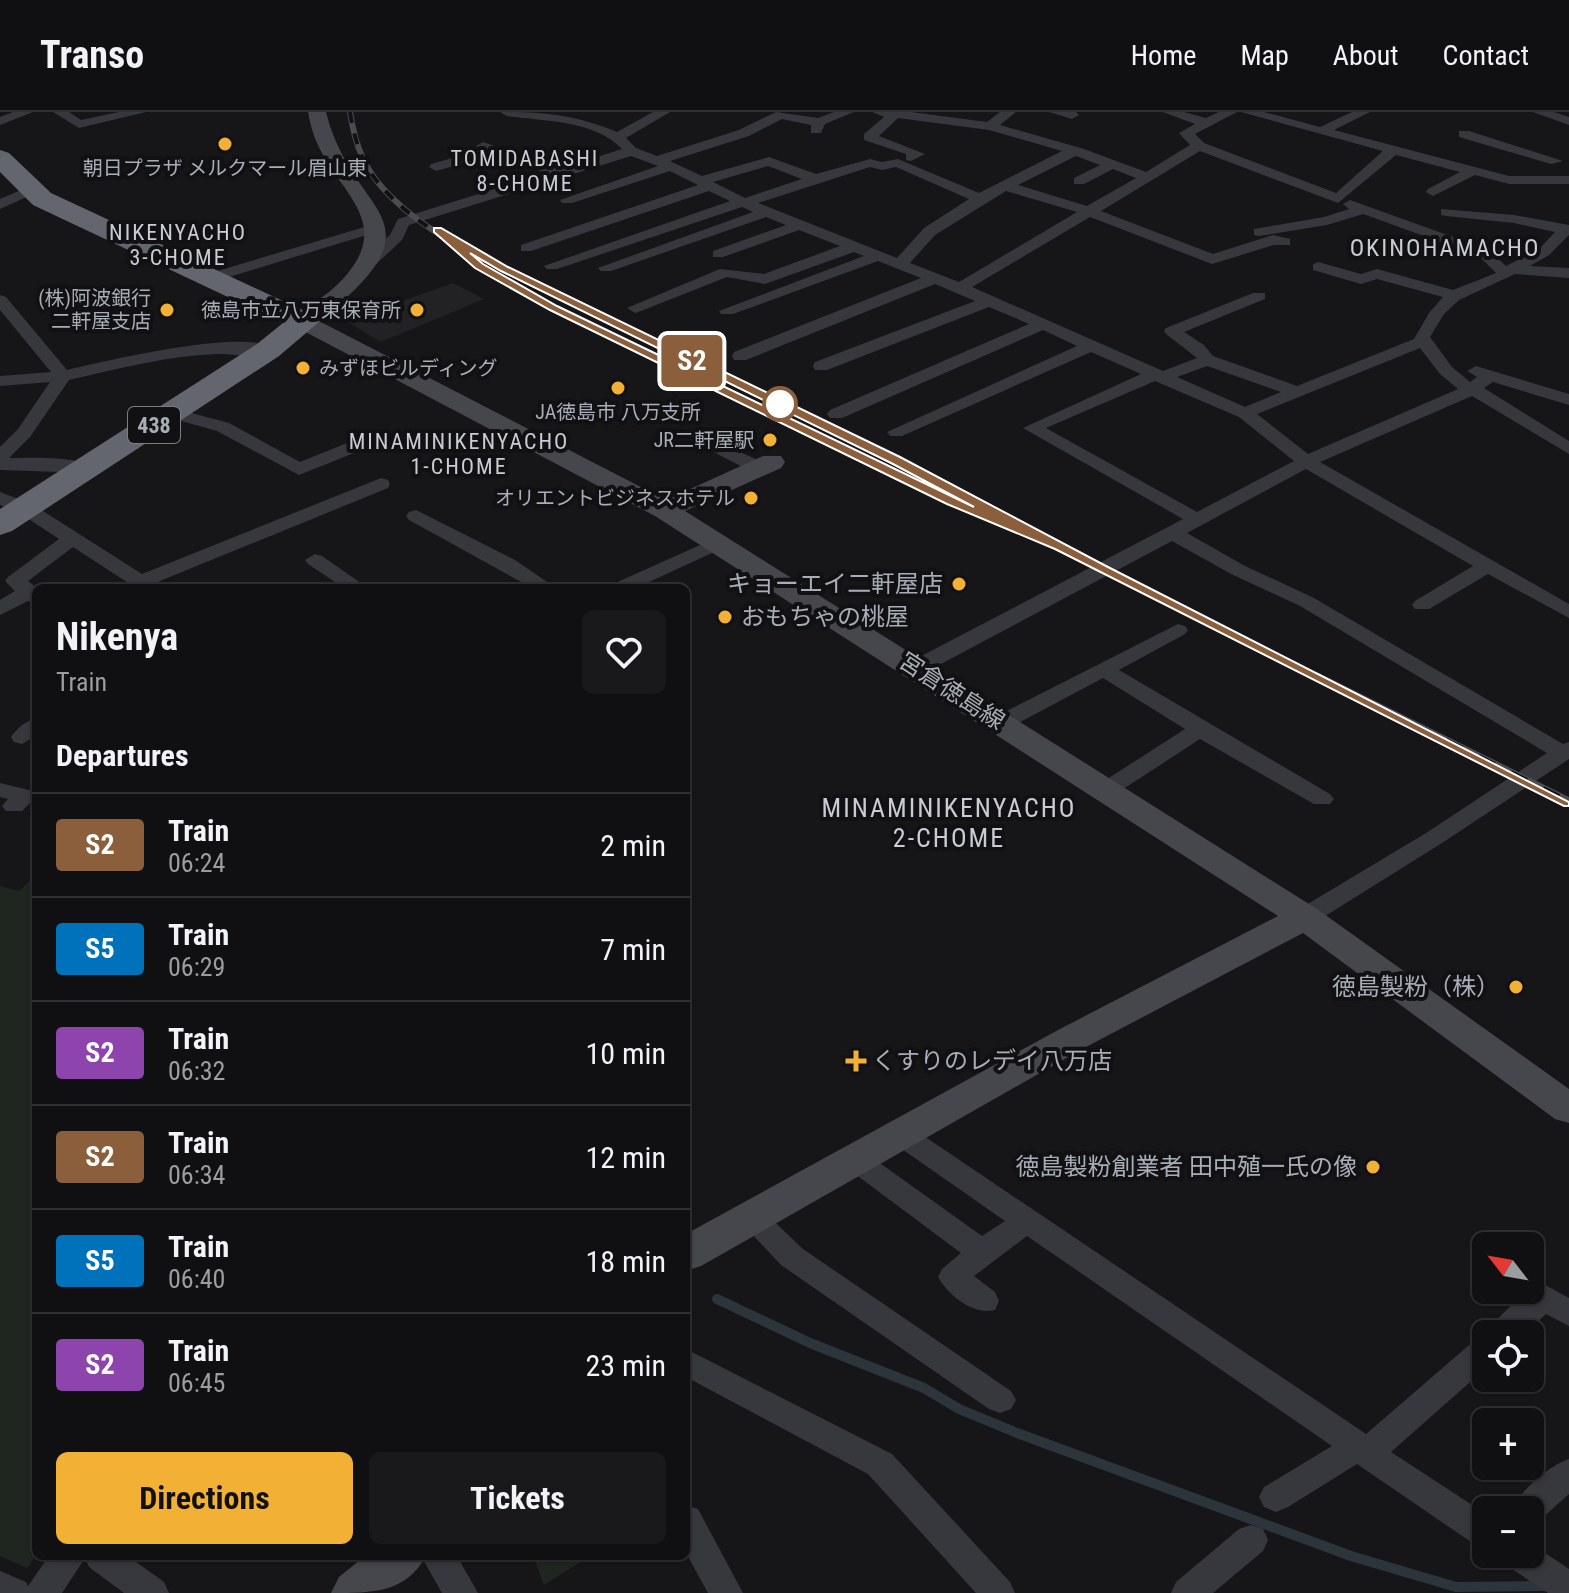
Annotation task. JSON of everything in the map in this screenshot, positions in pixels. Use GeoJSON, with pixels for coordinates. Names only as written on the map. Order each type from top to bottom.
{"type":"FeatureCollection","features":[{"type":"Feature","properties":{"kind":"highway"},"geometry":{"type":"LineString","coordinates":[[0,158],[30,190],[304,322]]}},
{"type":"Feature","properties":{"kind":"highway","name":"438"},"geometry":{"type":"LineString","coordinates":[[8,510],[86,469],[268,350],[304,322]]}},
{"type":"Feature","properties":{"kind":"main road"},"geometry":{"type":"LineString","coordinates":[[304,322],[354,281],[366,266],[376,249],[378,227],[374,214],[333,159],[321,134],[317,112]]}},
{"type":"Feature","properties":{"kind":"main road","name":"宮倉徳島線"},"geometry":{"type":"LineString","coordinates":[[304,322],[665,510],[1305,917],[1569,1109]]}},
{"type":"Feature","properties":{"kind":"main road"},"geometry":{"type":"LineString","coordinates":[[665,510],[766,465]]}},
{"type":"Feature","properties":{"kind":"main road"},"geometry":{"type":"LineString","coordinates":[[690,1252],[853,1158],[1305,917]]}},
{"type":"Feature","properties":{"kind":"main road"},"geometry":{"type":"LineString","coordinates":[[356,1593],[397,1560]]}},
{"type":"Feature","properties":{"kind":"street"},"geometry":{"type":"LineString","coordinates":[[0,121],[26,112]]}},
{"type":"Feature","properties":{"kind":"street"},"geometry":{"type":"LineString","coordinates":[[60,112],[79,124],[139,112]]}},
{"type":"Feature","properties":{"kind":"street"},"geometry":{"type":"LineString","coordinates":[[507,112],[578,121],[618,137],[631,151],[744,203],[879,256],[902,262],[1245,413],[1306,462],[1569,612]]}},
{"type":"Feature","properties":{"kind":"street"},"geometry":{"type":"LineString","coordinates":[[618,137],[663,112]]}},
{"type":"Feature","properties":{"kind":"street"},"geometry":{"type":"LineString","coordinates":[[567,200],[668,166],[780,115],[818,126],[847,112]]}},
{"type":"Feature","properties":{"kind":"street"},"geometry":{"type":"LineString","coordinates":[[1056,112],[1072,115]]}},
{"type":"Feature","properties":{"kind":"street"},"geometry":{"type":"LineString","coordinates":[[1170,112],[1207,123]]}},
{"type":"Feature","properties":{"kind":"street"},"geometry":{"type":"LineString","coordinates":[[1167,132],[1186,133],[1230,112]]}},
{"type":"Feature","properties":{"kind":"street"},"geometry":{"type":"LineString","coordinates":[[1248,112],[1509,180],[1569,179]]}},
{"type":"Feature","properties":{"kind":"street"},"geometry":{"type":"LineString","coordinates":[[1321,131],[1363,112]]}},
{"type":"Feature","properties":{"kind":"street"},"geometry":{"type":"LineString","coordinates":[[1540,112],[1569,121]]}},
{"type":"Feature","properties":{"kind":"street"},"geometry":{"type":"LineString","coordinates":[[552,266],[815,179],[870,163],[882,166],[898,163],[918,154],[869,137],[886,114],[987,126],[1073,150],[1147,177]]}},
{"type":"Feature","properties":{"kind":"street"},"geometry":{"type":"LineString","coordinates":[[943,136],[958,136],[1012,114]]}},
{"type":"Feature","properties":{"kind":"street"},"geometry":{"type":"LineString","coordinates":[[1034,123],[1077,138],[1073,150],[1044,171]]}},
{"type":"Feature","properties":{"kind":"street"},"geometry":{"type":"LineString","coordinates":[[1186,133],[1199,146],[1338,199],[1394,149]]}},
{"type":"Feature","properties":{"kind":"street"},"geometry":{"type":"LineString","coordinates":[[1464,134],[1556,161],[1569,179]]}},
{"type":"Feature","properties":{"kind":"street"},"geometry":{"type":"LineString","coordinates":[[960,288],[1199,146]]}},
{"type":"Feature","properties":{"kind":"street"},"geometry":{"type":"LineString","coordinates":[[436,167],[490,148],[560,174]]}},
{"type":"Feature","properties":{"kind":"street"},"geometry":{"type":"LineString","coordinates":[[902,262],[935,228],[978,198],[1073,150]]}},
{"type":"Feature","properties":{"kind":"street"},"geometry":{"type":"LineString","coordinates":[[366,266],[397,237],[403,222],[631,151]]}},
{"type":"Feature","properties":{"kind":"street"},"geometry":{"type":"LineString","coordinates":[[1556,161],[1569,151]]}},
{"type":"Feature","properties":{"kind":"street"},"geometry":{"type":"LineString","coordinates":[[668,166],[730,154]]}},
{"type":"Feature","properties":{"kind":"street"},"geometry":{"type":"LineString","coordinates":[[476,169],[515,155]]}},
{"type":"Feature","properties":{"kind":"street"},"geometry":{"type":"LineString","coordinates":[[526,248],[769,161],[815,179]]}},
{"type":"Feature","properties":{"kind":"street"},"geometry":{"type":"LineString","coordinates":[[898,163],[978,198]]}},
{"type":"Feature","properties":{"kind":"street"},"geometry":{"type":"LineString","coordinates":[[1079,181],[1112,164]]}},
{"type":"Feature","properties":{"kind":"street"},"geometry":{"type":"LineString","coordinates":[[1433,192],[1474,170]]}},
{"type":"Feature","properties":{"kind":"street"},"geometry":{"type":"LineString","coordinates":[[1005,186],[1088,211],[1212,259],[1273,240],[1285,242]]}},
{"type":"Feature","properties":{"kind":"street"},"geometry":{"type":"LineString","coordinates":[[0,205],[30,190]]}},
{"type":"Feature","properties":{"kind":"street"},"geometry":{"type":"LineString","coordinates":[[1193,252],[1203,244],[1218,239],[1327,221],[1356,206],[1484,253],[1522,284],[1569,288]]}},
{"type":"Feature","properties":{"kind":"street"},"geometry":{"type":"LineString","coordinates":[[606,268],[766,212]]}},
{"type":"Feature","properties":{"kind":"street"},"geometry":{"type":"LineString","coordinates":[[1446,212],[1477,218],[1514,219],[1567,230]]}},
{"type":"Feature","properties":{"kind":"street"},"geometry":{"type":"LineString","coordinates":[[718,254],[799,225]]}},
{"type":"Feature","properties":{"kind":"street"},"geometry":{"type":"LineString","coordinates":[[210,278],[378,227]]}},
{"type":"Feature","properties":{"kind":"street"},"geometry":{"type":"LineString","coordinates":[[1567,230],[1544,252],[1507,274],[1455,296],[1434,316],[1421,338],[1439,359],[1442,369],[1470,390],[1481,393],[1569,449]]}},
{"type":"Feature","properties":{"kind":"street"},"geometry":{"type":"LineString","coordinates":[[635,308],[726,272],[765,279],[855,246]]}},
{"type":"Feature","properties":{"kind":"street"},"geometry":{"type":"LineString","coordinates":[[727,311],[879,256]]}},
{"type":"Feature","properties":{"kind":"street"},"geometry":{"type":"LineString","coordinates":[[1318,267],[1361,279],[1377,274],[1455,296]]}},
{"type":"Feature","properties":{"kind":"street"},"geometry":{"type":"LineString","coordinates":[[1507,274],[1569,273]]}},
{"type":"Feature","properties":{"kind":"street"},"geometry":{"type":"LineString","coordinates":[[740,356],[936,278]]}},
{"type":"Feature","properties":{"kind":"street"},"geometry":{"type":"LineString","coordinates":[[1259,296],[1172,331],[1198,349],[1207,360],[1297,392]]}},
{"type":"Feature","properties":{"kind":"street"},"geometry":{"type":"LineString","coordinates":[[0,300],[63,376]]}},
{"type":"Feature","properties":{"kind":"street"},"geometry":{"type":"LineString","coordinates":[[821,366],[989,301]]}},
{"type":"Feature","properties":{"kind":"street"},"geometry":{"type":"LineString","coordinates":[[836,414],[1043,324]]}},
{"type":"Feature","properties":{"kind":"street"},"geometry":{"type":"LineString","coordinates":[[1245,413],[1424,341]]}},
{"type":"Feature","properties":{"kind":"street"},"geometry":{"type":"LineString","coordinates":[[896,432],[1090,346]]}},
{"type":"Feature","properties":{"kind":"street"},"geometry":{"type":"LineString","coordinates":[[0,381],[63,376],[183,349],[230,347],[268,350]]}},
{"type":"Feature","properties":{"kind":"street"},"geometry":{"type":"LineString","coordinates":[[1439,359],[1569,400]]}},
{"type":"Feature","properties":{"kind":"street"},"geometry":{"type":"LineString","coordinates":[[1196,519],[1032,428],[1158,376],[1207,360]]}},
{"type":"Feature","properties":{"kind":"street"},"geometry":{"type":"LineString","coordinates":[[0,457],[24,433],[63,376]]}},
{"type":"Feature","properties":{"kind":"street"},"geometry":{"type":"LineString","coordinates":[[916,668],[1306,462],[1470,390],[1490,376]]}},
{"type":"Feature","properties":{"kind":"street"},"geometry":{"type":"LineString","coordinates":[[173,413],[223,427],[299,469],[373,439]]}},
{"type":"Feature","properties":{"kind":"street"},"geometry":{"type":"LineString","coordinates":[[710,443],[766,465]]}},
{"type":"Feature","properties":{"kind":"street"},"geometry":{"type":"LineString","coordinates":[[0,464],[49,464],[86,469]]}},
{"type":"Feature","properties":{"kind":"street"},"geometry":{"type":"LineString","coordinates":[[148,584],[381,484]]}},
{"type":"Feature","properties":{"kind":"street"},"geometry":{"type":"LineString","coordinates":[[8,510],[74,537],[144,584]]}},
{"type":"Feature","properties":{"kind":"street"},"geometry":{"type":"LineString","coordinates":[[416,516],[540,584]]}},
{"type":"Feature","properties":{"kind":"street"},"geometry":{"type":"LineString","coordinates":[[1171,532],[1238,570],[1307,602],[1566,751],[1434,838],[1305,917]]}},
{"type":"Feature","properties":{"kind":"street"},"geometry":{"type":"LineString","coordinates":[[0,609],[32,594],[15,581],[74,537]]}},
{"type":"Feature","properties":{"kind":"street"},"geometry":{"type":"LineString","coordinates":[[629,584],[718,543]]}},
{"type":"Feature","properties":{"kind":"street"},"geometry":{"type":"LineString","coordinates":[[315,560],[352,584]]}},
{"type":"Feature","properties":{"kind":"street"},"geometry":{"type":"LineString","coordinates":[[1422,605],[1487,566]]}},
{"type":"Feature","properties":{"kind":"street"},"geometry":{"type":"LineString","coordinates":[[1001,723],[1178,630]]}},
{"type":"Feature","properties":{"kind":"street"},"geometry":{"type":"LineString","coordinates":[[1103,669],[1322,799]]}},
{"type":"Feature","properties":{"kind":"street"},"geometry":{"type":"LineString","coordinates":[[1106,790],[1200,729]]}},
{"type":"Feature","properties":{"kind":"street"},"geometry":{"type":"LineString","coordinates":[[899,1133],[1472,1524]]}},
{"type":"Feature","properties":{"kind":"street"},"geometry":{"type":"LineString","coordinates":[[853,1158],[982,1252]]}},
{"type":"Feature","properties":{"kind":"street"},"geometry":{"type":"LineString","coordinates":[[750,1216],[792,1257],[1000,1400]]}},
{"type":"Feature","properties":{"kind":"street"},"geometry":{"type":"LineString","coordinates":[[984,1301],[953,1277],[982,1252],[1027,1221]]}},
{"type":"Feature","properties":{"kind":"street"},"geometry":{"type":"LineString","coordinates":[[1519,1320],[1545,1297],[1569,1314]]}},
{"type":"Feature","properties":{"kind":"street"},"geometry":{"type":"LineString","coordinates":[[1276,1497],[1361,1450],[1472,1360]]}},
{"type":"Feature","properties":{"kind":"street"},"geometry":{"type":"LineString","coordinates":[[690,1364],[880,1464],[998,1593]]}},
{"type":"Feature","properties":{"kind":"street"},"geometry":{"type":"LineString","coordinates":[[1544,1496],[1569,1473]]}},
{"type":"Feature","properties":{"kind":"street"},"geometry":{"type":"LineString","coordinates":[[690,1527],[726,1593]]}},
{"type":"Feature","properties":{"kind":"street"},"geometry":{"type":"LineString","coordinates":[[1188,1593],[1251,1540]]}},
{"type":"Feature","properties":{"kind":"street"},"geometry":{"type":"LineString","coordinates":[[42,1593],[66,1560]]}},
{"type":"Feature","properties":{"kind":"street"},"geometry":{"type":"LineString","coordinates":[[107,1560],[152,1593]]}},
{"type":"Feature","properties":{"kind":"street"},"geometry":{"type":"LineString","coordinates":[[440,1560],[461,1593]]}},
{"type":"Feature","properties":{"kind":"street"},"geometry":{"type":"LineString","coordinates":[[1539,1568],[1569,1588]]}},
{"type":"Feature","properties":{"kind":"street"},"geometry":{"type":"LineString","coordinates":[[0,1587],[14,1593]]}},
{"type":"Feature","properties":{"kind":"shaded area","name":"徳島市立八万東保育所"},"geometry":{"type":"Polygon","coordinates":[[[453,283],[484,299],[381,342],[346,321],[453,283]]]}},
{"type":"Feature","properties":{"kind":"shaded area"},"geometry":{"type":"Polygon","coordinates":[[[32,879],[33,1560],[27,1568],[0,1556],[0,886],[19,891],[32,879]]]}},
{"type":"Feature","properties":{"kind":"shaded area"},"geometry":{"type":"Polygon","coordinates":[[[535,1560],[584,1560],[544,1585],[535,1560]]]}},
{"type":"Feature","properties":{"kind":"waterway"},"geometry":{"type":"LineString","coordinates":[[717,1299],[810,1343],[924,1388],[959,1409],[1017,1433],[1351,1556],[1456,1587],[1545,1586]]}},
{"type":"Feature","properties":{"kind":"railway"},"geometry":{"type":"LineString","coordinates":[[350,112],[358,148],[370,172],[412,215],[478,256],[694,362]]}},
{"type":"Feature","properties":{"kind":"railway"},"geometry":{"type":"LineString","coordinates":[[490,273],[553,308],[664,362]]}},
{"type":"Feature","properties":{"kind":"railway"},"geometry":{"type":"LineString","coordinates":[[660,360],[942,497]]}},
{"type":"Feature","properties":{"kind":"railway"},"geometry":{"type":"LineString","coordinates":[[694,362],[1320,678]]}},
{"type":"Feature","properties":{"kind":"railway"},"geometry":{"type":"LineString","coordinates":[[1320,678],[1569,802]]}},
{"type":"Feature","properties":{"kind":"train","name":"S2"},"geometry":{"type":"LineString","coordinates":[[1055,546],[975,512],[553,308],[479,266],[438,230],[477,255],[895,460],[1102,569],[1569,802]]}},
{"type":"Feature","properties":{"kind":"place","name":"朝日プラザ メルクマール眉山東"},"geometry":{"type":"Point","coordinates":[225,144]}},
{"type":"Feature","properties":{"kind":"place","name":"(株)阿波銀行 二軒屋支店"},"geometry":{"type":"Point","coordinates":[167,310]}},
{"type":"Feature","properties":{"kind":"place","name":"徳島市立八万東保育所"},"geometry":{"type":"Point","coordinates":[417,310]}},
{"type":"Feature","properties":{"kind":"place","name":"みずほビルディング"},"geometry":{"type":"Point","coordinates":[303,368]}},
{"type":"Feature","properties":{"kind":"place","name":"JA徳島市 八万支所"},"geometry":{"type":"Point","coordinates":[618,388]}},
{"type":"Feature","properties":{"kind":"place","name":"JR二軒屋駅"},"geometry":{"type":"Point","coordinates":[770,440]}},
{"type":"Feature","properties":{"kind":"place","name":"オリエントビジネスホテル"},"geometry":{"type":"Point","coordinates":[751,498]}},
{"type":"Feature","properties":{"kind":"place","name":"キョーエイ二軒屋店"},"geometry":{"type":"Point","coordinates":[959,584]}},
{"type":"Feature","properties":{"kind":"place","name":"おもちゃの桃屋"},"geometry":{"type":"Point","coordinates":[725,617]}},
{"type":"Feature","properties":{"kind":"place","name":"徳島製粉（株）"},"geometry":{"type":"Point","coordinates":[1516,987]}},
{"type":"Feature","properties":{"kind":"place","name":"くすりのレデイ八万店"},"geometry":{"type":"Point","coordinates":[856,1061]}},
{"type":"Feature","properties":{"kind":"place","name":"徳島製粉創業者 田中殖一氏の像"},"geometry":{"type":"Point","coordinates":[1373,1167]}},
{"type":"Feature","properties":{"kind":"district","name":"TOMIDABASHI 8-CHOME"},"geometry":{"type":"Point","coordinates":[525,170]}},
{"type":"Feature","properties":{"kind":"district","name":"NIKENYACHO 3-CHOME"},"geometry":{"type":"Point","coordinates":[178,244]}},
{"type":"Feature","properties":{"kind":"district","name":"OKINOHAMACHO"},"geometry":{"type":"Point","coordinates":[1445,248]}},
{"type":"Feature","properties":{"kind":"district","name":"MINAMINIKENYACHO 1-CHOME"},"geometry":{"type":"Point","coordinates":[459,454]}},
{"type":"Feature","properties":{"kind":"district","name":"MINAMINIKENYACHO 2-CHOME"},"geometry":{"type":"Point","coordinates":[949,823]}}]}
